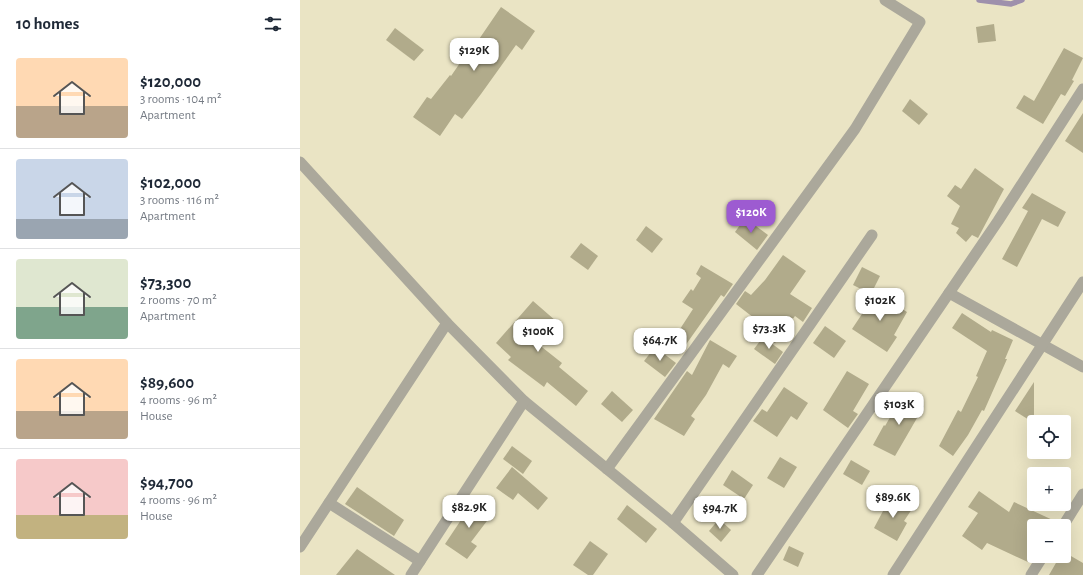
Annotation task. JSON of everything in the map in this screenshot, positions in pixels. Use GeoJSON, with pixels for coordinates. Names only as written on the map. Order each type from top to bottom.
{"type":"FeatureCollection","features":[{"type":"Feature","properties":{"kind":"street"},"geometry":{"type":"LineString","coordinates":[[607,469],[855,129],[920,22],[885,0]]}},
{"type":"Feature","properties":{"kind":"street"},"geometry":{"type":"LineString","coordinates":[[758,575],[998,221],[1083,89]]}},
{"type":"Feature","properties":{"kind":"street"},"geometry":{"type":"LineString","coordinates":[[300,162],[447,323],[524,401],[673,523],[733,575]]}},
{"type":"Feature","properties":{"kind":"street"},"geometry":{"type":"LineString","coordinates":[[673,523],[872,235]]}},
{"type":"Feature","properties":{"kind":"street"},"geometry":{"type":"LineString","coordinates":[[893,575],[1083,282]]}},
{"type":"Feature","properties":{"kind":"street"},"geometry":{"type":"LineString","coordinates":[[949,293],[1083,367]]}},
{"type":"Feature","properties":{"kind":"street"},"geometry":{"type":"LineString","coordinates":[[300,546],[447,323]]}},
{"type":"Feature","properties":{"kind":"street"},"geometry":{"type":"LineString","coordinates":[[411,575],[524,401]]}},
{"type":"Feature","properties":{"kind":"street"},"geometry":{"type":"LineString","coordinates":[[1067,519],[1083,494]]}},
{"type":"Feature","properties":{"kind":"street"},"geometry":{"type":"LineString","coordinates":[[329,503],[420,561]]}},
{"type":"Feature","properties":{"kind":"street"},"geometry":{"type":"LineString","coordinates":[[1031,575],[1039,563]]}},
{"type":"Feature","properties":{"kind":"building"},"geometry":{"type":"Polygon","coordinates":[[[501,7],[535,31],[522,50],[516,45],[462,119],[455,114],[440,136],[413,117],[427,97],[431,99],[450,75],[451,76],[471,47],[473,48],[501,7]]]}},
{"type":"Feature","properties":{"kind":"building"},"geometry":{"type":"Polygon","coordinates":[[[994,24],[996,41],[978,43],[976,27],[994,24]]]}},
{"type":"Feature","properties":{"kind":"building"},"geometry":{"type":"Polygon","coordinates":[[[395,28],[424,50],[414,61],[386,40],[395,28]]]}},
{"type":"Feature","properties":{"kind":"building"},"geometry":{"type":"Polygon","coordinates":[[[1064,48],[1083,58],[1072,80],[1074,81],[1065,96],[1061,94],[1043,124],[1016,108],[1024,95],[1034,101],[1064,48]]]}},
{"type":"Feature","properties":{"kind":"building"},"geometry":{"type":"Polygon","coordinates":[[[910,99],[928,114],[919,125],[902,111],[910,99]]]}},
{"type":"Feature","properties":{"kind":"building"},"geometry":{"type":"Polygon","coordinates":[[[1083,113],[1083,153],[1065,141],[1083,113]]]}},
{"type":"Feature","properties":{"kind":"building"},"geometry":{"type":"Polygon","coordinates":[[[975,168],[1004,189],[978,238],[972,235],[966,242],[956,233],[959,228],[951,224],[960,206],[947,196],[955,185],[961,189],[975,168]]]}},
{"type":"Feature","properties":{"kind":"building"},"geometry":{"type":"Polygon","coordinates":[[[1032,193],[1066,212],[1058,227],[1042,219],[1017,267],[1002,259],[1028,211],[1022,208],[1032,193]]]}},
{"type":"Feature","properties":{"kind":"building"},"geometry":{"type":"Polygon","coordinates":[[[745,218],[768,235],[757,250],[735,232],[745,218]]]}},
{"type":"Feature","properties":{"kind":"building"},"geometry":{"type":"Polygon","coordinates":[[[646,226],[663,239],[652,253],[636,240],[646,226]]]}},
{"type":"Feature","properties":{"kind":"building"},"geometry":{"type":"Polygon","coordinates":[[[581,243],[598,256],[588,270],[570,257],[581,243]]]}},
{"type":"Feature","properties":{"kind":"building"},"geometry":{"type":"Polygon","coordinates":[[[783,255],[806,271],[790,294],[812,308],[803,322],[795,316],[775,343],[763,334],[767,328],[736,304],[745,291],[751,295],[765,280],[783,255]]]}},
{"type":"Feature","properties":{"kind":"building"},"geometry":{"type":"Polygon","coordinates":[[[701,265],[733,284],[724,297],[721,295],[680,353],[669,346],[693,309],[682,302],[691,289],[693,291],[701,278],[696,274],[701,265]]]}},
{"type":"Feature","properties":{"kind":"building"},"geometry":{"type":"Polygon","coordinates":[[[862,267],[880,276],[871,294],[853,285],[862,267]]]}},
{"type":"Feature","properties":{"kind":"building"},"geometry":{"type":"Polygon","coordinates":[[[876,293],[907,312],[894,335],[897,337],[887,352],[852,329],[876,293]]]}},
{"type":"Feature","properties":{"kind":"building"},"geometry":{"type":"Polygon","coordinates":[[[533,301],[556,321],[538,344],[562,363],[559,367],[588,391],[576,406],[547,382],[544,387],[508,360],[511,357],[496,343],[533,301]]]}},
{"type":"Feature","properties":{"kind":"building"},"geometry":{"type":"Polygon","coordinates":[[[962,313],[991,332],[992,330],[1013,340],[1005,359],[1007,359],[984,411],[982,410],[968,435],[953,456],[939,446],[958,410],[961,412],[978,377],[976,376],[987,351],[952,328],[962,313]]]}},
{"type":"Feature","properties":{"kind":"building"},"geometry":{"type":"Polygon","coordinates":[[[825,326],[846,341],[834,358],[813,343],[825,326]]]}},
{"type":"Feature","properties":{"kind":"building"},"geometry":{"type":"Polygon","coordinates":[[[763,337],[783,352],[775,364],[754,349],[763,337]]]}},
{"type":"Feature","properties":{"kind":"building"},"geometry":{"type":"Polygon","coordinates":[[[710,340],[737,356],[729,368],[723,364],[706,395],[691,416],[695,419],[684,436],[654,419],[687,371],[692,375],[710,340]]]}},
{"type":"Feature","properties":{"kind":"building"},"geometry":{"type":"Polygon","coordinates":[[[655,347],[676,363],[665,377],[644,361],[655,347]]]}},
{"type":"Feature","properties":{"kind":"building"},"geometry":{"type":"Polygon","coordinates":[[[847,371],[869,384],[853,411],[858,414],[848,428],[823,410],[847,371]]]}},
{"type":"Feature","properties":{"kind":"building"},"geometry":{"type":"Polygon","coordinates":[[[1034,382],[1034,415],[1027,415],[1027,419],[1015,411],[1034,382]]]}},
{"type":"Feature","properties":{"kind":"building"},"geometry":{"type":"Polygon","coordinates":[[[784,387],[808,403],[797,420],[791,416],[777,437],[753,421],[762,409],[767,412],[784,387]]]}},
{"type":"Feature","properties":{"kind":"building"},"geometry":{"type":"Polygon","coordinates":[[[612,391],[633,410],[622,422],[601,404],[612,391]]]}},
{"type":"Feature","properties":{"kind":"building"},"geometry":{"type":"Polygon","coordinates":[[[903,395],[924,406],[895,456],[873,445],[903,395]]]}},
{"type":"Feature","properties":{"kind":"building"},"geometry":{"type":"Polygon","coordinates":[[[512,446],[532,461],[523,474],[503,459],[512,446]]]}},
{"type":"Feature","properties":{"kind":"building"},"geometry":{"type":"Polygon","coordinates":[[[780,457],[797,467],[784,488],[767,478],[780,457]]]}},
{"type":"Feature","properties":{"kind":"building"},"geometry":{"type":"Polygon","coordinates":[[[851,460],[870,471],[862,485],[843,474],[851,460]]]}},
{"type":"Feature","properties":{"kind":"building"},"geometry":{"type":"Polygon","coordinates":[[[512,467],[548,498],[538,510],[518,493],[513,500],[496,488],[512,467]]]}},
{"type":"Feature","properties":{"kind":"building"},"geometry":{"type":"Polygon","coordinates":[[[732,470],[753,485],[744,499],[723,485],[732,470]]]}},
{"type":"Feature","properties":{"kind":"building"},"geometry":{"type":"Polygon","coordinates":[[[357,487],[404,520],[394,536],[345,504],[357,487]]]}},
{"type":"Feature","properties":{"kind":"building"},"geometry":{"type":"Polygon","coordinates":[[[979,491],[1009,512],[1014,502],[1027,508],[1027,511],[1033,511],[1051,519],[1027,519],[1027,562],[987,543],[982,550],[962,536],[978,513],[968,507],[979,491]]]}},
{"type":"Feature","properties":{"kind":"building"},"geometry":{"type":"Polygon","coordinates":[[[891,496],[912,509],[904,521],[907,523],[897,541],[874,528],[891,496]]]}},
{"type":"Feature","properties":{"kind":"building"},"geometry":{"type":"Polygon","coordinates":[[[475,499],[493,513],[471,542],[477,546],[467,559],[445,544],[475,499]]]}},
{"type":"Feature","properties":{"kind":"building"},"geometry":{"type":"Polygon","coordinates":[[[627,505],[657,529],[646,543],[617,519],[627,505]]]}},
{"type":"Feature","properties":{"kind":"building"},"geometry":{"type":"Polygon","coordinates":[[[719,519],[731,530],[721,542],[709,531],[719,519]]]}},
{"type":"Feature","properties":{"kind":"building"},"geometry":{"type":"Polygon","coordinates":[[[590,541],[608,554],[593,575],[588,575],[573,565],[590,541]]]}},
{"type":"Feature","properties":{"kind":"building"},"geometry":{"type":"Polygon","coordinates":[[[789,546],[804,553],[798,567],[783,560],[789,546]]]}},
{"type":"Feature","properties":{"kind":"building"},"geometry":{"type":"Polygon","coordinates":[[[357,549],[395,575],[336,575],[357,549]]]}},
{"type":"Feature","properties":{"kind":"building"},"geometry":{"type":"Polygon","coordinates":[[[1071,556],[1083,563],[1083,575],[1049,575],[1056,563],[1071,563],[1071,556]]]}},
{"type":"Feature","properties":{"kind":"waterway"},"geometry":{"type":"LineString","coordinates":[[979,0],[1011,4],[1022,0]]}}]}
